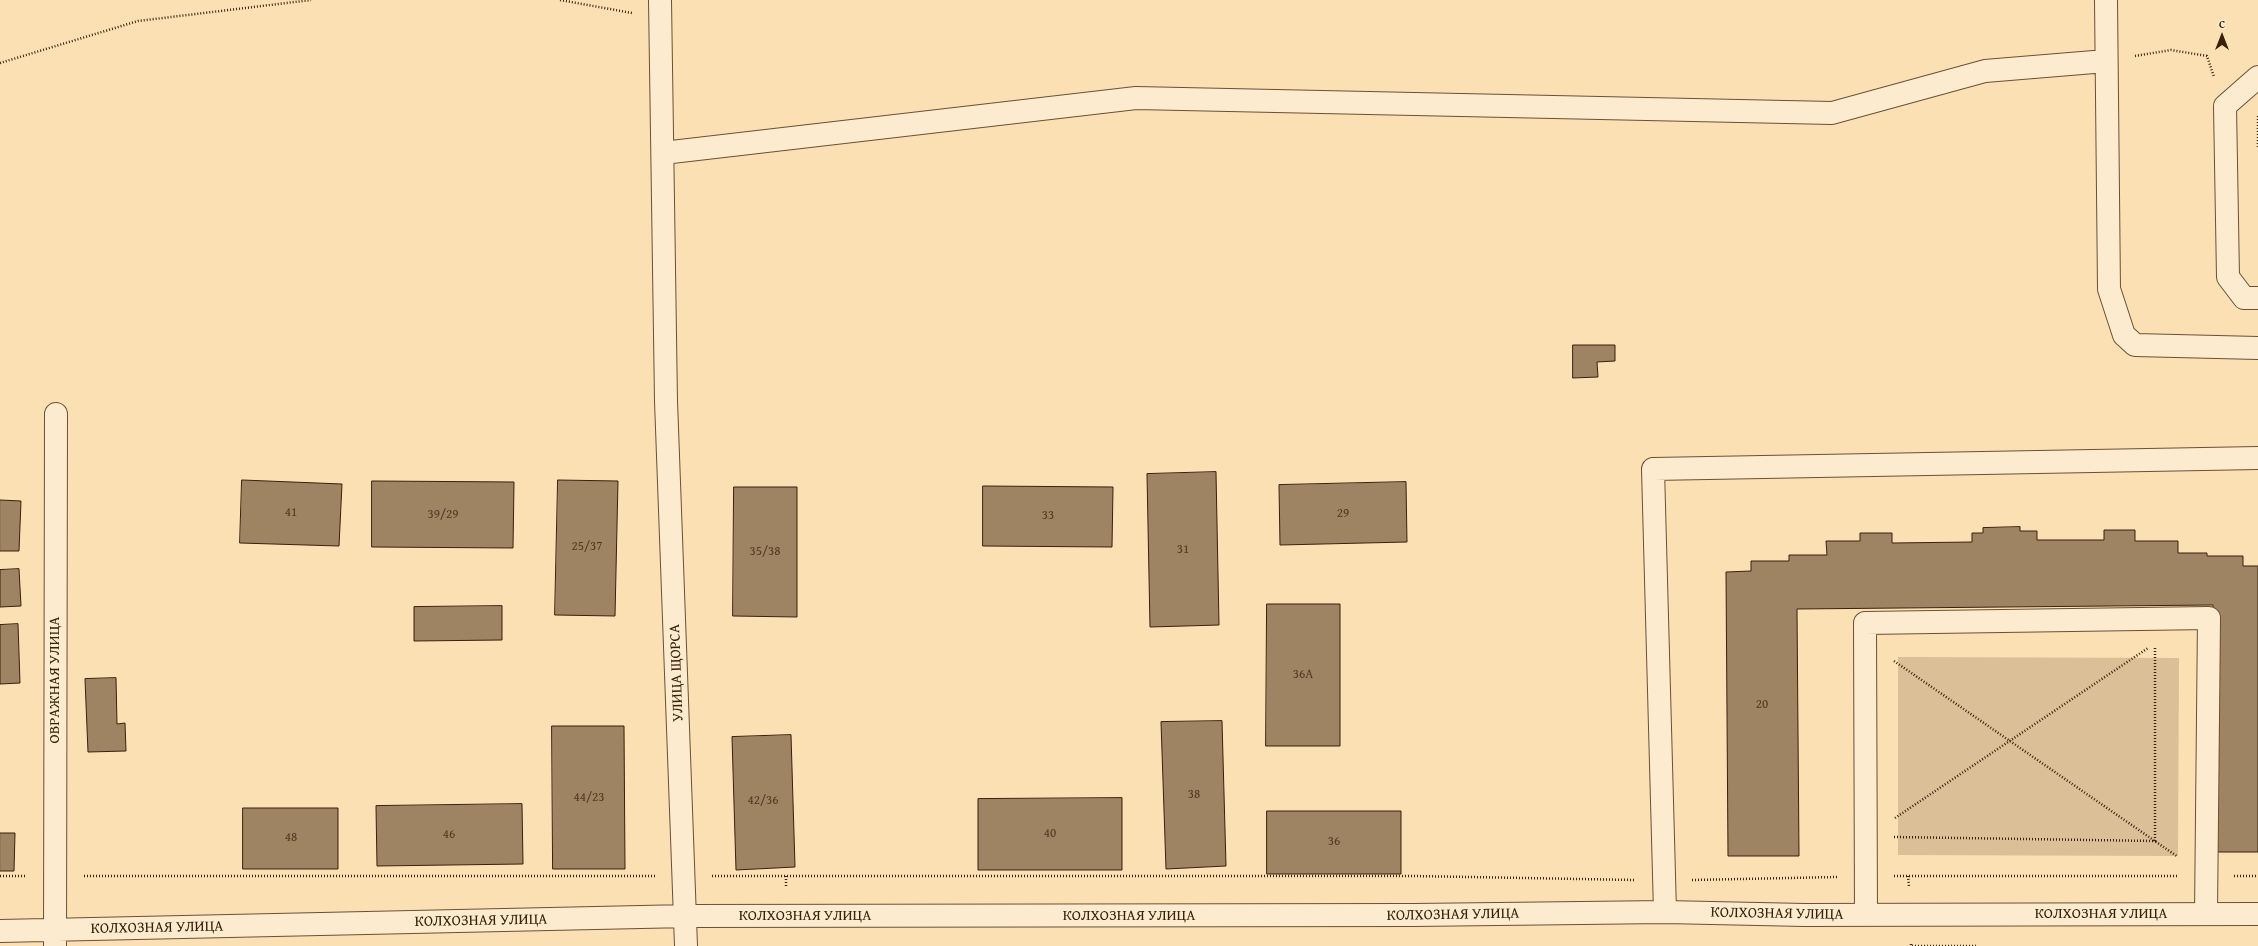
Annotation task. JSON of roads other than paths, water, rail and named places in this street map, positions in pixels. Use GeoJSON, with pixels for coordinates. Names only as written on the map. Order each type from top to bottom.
{"type":"FeatureCollection","features":[{"type":"Feature","properties":{"kind":"street"},"geometry":{"type":"LineString","coordinates":[[2106,0],[2109,289],[2124,334],[2135,345],[2258,348]]}},
{"type":"Feature","properties":{"kind":"street","name":"УЛИЦА ЩОРСА"},"geometry":{"type":"LineString","coordinates":[[660,9],[666,401],[687,916],[686,946]]}},
{"type":"Feature","properties":{"kind":"street"},"geometry":{"type":"LineString","coordinates":[[663,153],[1136,98],[1832,113],[1985,71],[2106,61]]}},
{"type":"Feature","properties":{"kind":"street"},"geometry":{"type":"LineString","coordinates":[[2258,77],[2225,106],[2228,277],[2244,298],[2258,298]]}},
{"type":"Feature","properties":{"kind":"street","name":"ОВРАЖНАЯ УЛИЦА"},"geometry":{"type":"LineString","coordinates":[[55,938],[56,414]]}},
{"type":"Feature","properties":{"kind":"street"},"geometry":{"type":"LineString","coordinates":[[1666,912],[1653,469],[2258,458]]}},
{"type":"Feature","properties":{"kind":"street"},"geometry":{"type":"LineString","coordinates":[[1866,915],[1865,623],[2209,618],[2206,914]]}},
{"type":"Feature","properties":{"kind":"street","name":"КОЛХОЗНАЯ УЛИЦА"},"geometry":{"type":"LineString","coordinates":[[0,931],[55,938],[687,916],[1406,915],[1666,912],[1866,915],[2258,914]]}}]}
